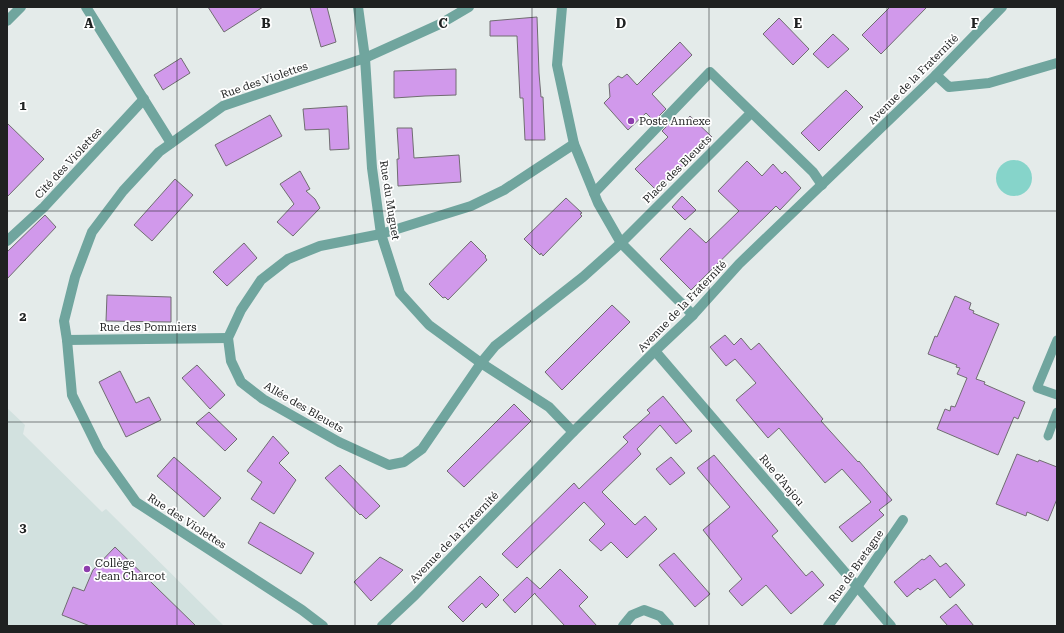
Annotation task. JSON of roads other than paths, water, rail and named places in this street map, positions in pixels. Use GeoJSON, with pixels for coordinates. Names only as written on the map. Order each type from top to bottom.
{"type":"FeatureCollection","features":[{"type":"Feature","properties":{"kind":"street"},"geometry":{"type":"LineString","coordinates":[[7,21],[21,7]]}},
{"type":"Feature","properties":{"kind":"street"},"geometry":{"type":"LineString","coordinates":[[86,7],[171,143]]}},
{"type":"Feature","properties":{"kind":"street","name":"Rue du Muguet"},"geometry":{"type":"LineString","coordinates":[[358,7],[365,58],[372,168],[382,234],[400,293],[429,325],[481,363],[549,407],[573,432]]}},
{"type":"Feature","properties":{"kind":"street","name":"Rue des Violettes"},"geometry":{"type":"LineString","coordinates":[[323,626],[302,610],[136,502],[99,450],[72,395],[64,322],[75,277],[92,232],[123,191],[159,152],[223,106],[365,58],[440,24],[469,7]]}},
{"type":"Feature","properties":{"kind":"street"},"geometry":{"type":"LineString","coordinates":[[562,7],[557,65],[574,144],[598,203],[621,243],[693,315]]}},
{"type":"Feature","properties":{"kind":"street","name":"Avenue de la Fraternité"},"geometry":{"type":"LineString","coordinates":[[382,626],[415,595],[573,432],[693,315],[739,264],[936,76],[1002,7]]}},
{"type":"Feature","properties":{"kind":"street"},"geometry":{"type":"LineString","coordinates":[[936,76],[949,87],[989,83],[1057,62]]}},
{"type":"Feature","properties":{"kind":"street"},"geometry":{"type":"LineString","coordinates":[[594,193],[710,72],[813,172],[822,184]]}},
{"type":"Feature","properties":{"kind":"street","name":"Cité des Violettes"},"geometry":{"type":"LineString","coordinates":[[7,241],[44,207],[144,99]]}},
{"type":"Feature","properties":{"kind":"street","name":"Place des Bleuets"},"geometry":{"type":"LineString","coordinates":[[621,243],[751,112]]}},
{"type":"Feature","properties":{"kind":"street"},"geometry":{"type":"LineString","coordinates":[[228,338],[241,310],[261,280],[288,259],[320,246],[382,234],[471,206],[504,190],[574,144]]}},
{"type":"Feature","properties":{"kind":"street","name":"Allée des Bleuets"},"geometry":{"type":"LineString","coordinates":[[228,338],[231,361],[241,382],[263,399],[339,442],[389,465],[404,462],[422,449],[481,363],[495,346],[583,277],[621,243]]}},
{"type":"Feature","properties":{"kind":"street","name":"Rue des Pommiers"},"geometry":{"type":"LineString","coordinates":[[67,340],[228,338]]}},
{"type":"Feature","properties":{"kind":"street","name":"Rue d'Anjou"},"geometry":{"type":"LineString","coordinates":[[655,351],[891,626]]}},
{"type":"Feature","properties":{"kind":"street","name":"Rue de Bretagne"},"geometry":{"type":"LineString","coordinates":[[828,626],[903,520]]}},
{"type":"Feature","properties":{"kind":"street"},"geometry":{"type":"LineString","coordinates":[[623,626],[632,615],[644,610],[660,616],[669,626]]}},
{"type":"Feature","properties":{"kind":"lane"},"geometry":{"type":"LineString","coordinates":[[1057,340],[1037,388],[1057,395]]}},
{"type":"Feature","properties":{"kind":"lane"},"geometry":{"type":"LineString","coordinates":[[1048,436],[1057,412]]}},
{"type":"Feature","properties":{"kind":"place","name":"Poste Annexe"},"geometry":{"type":"Point","coordinates":[631,121]}},
{"type":"Feature","properties":{"kind":"place","name":"Collège Jean Charcot"},"geometry":{"type":"Point","coordinates":[87,569]}}]}
